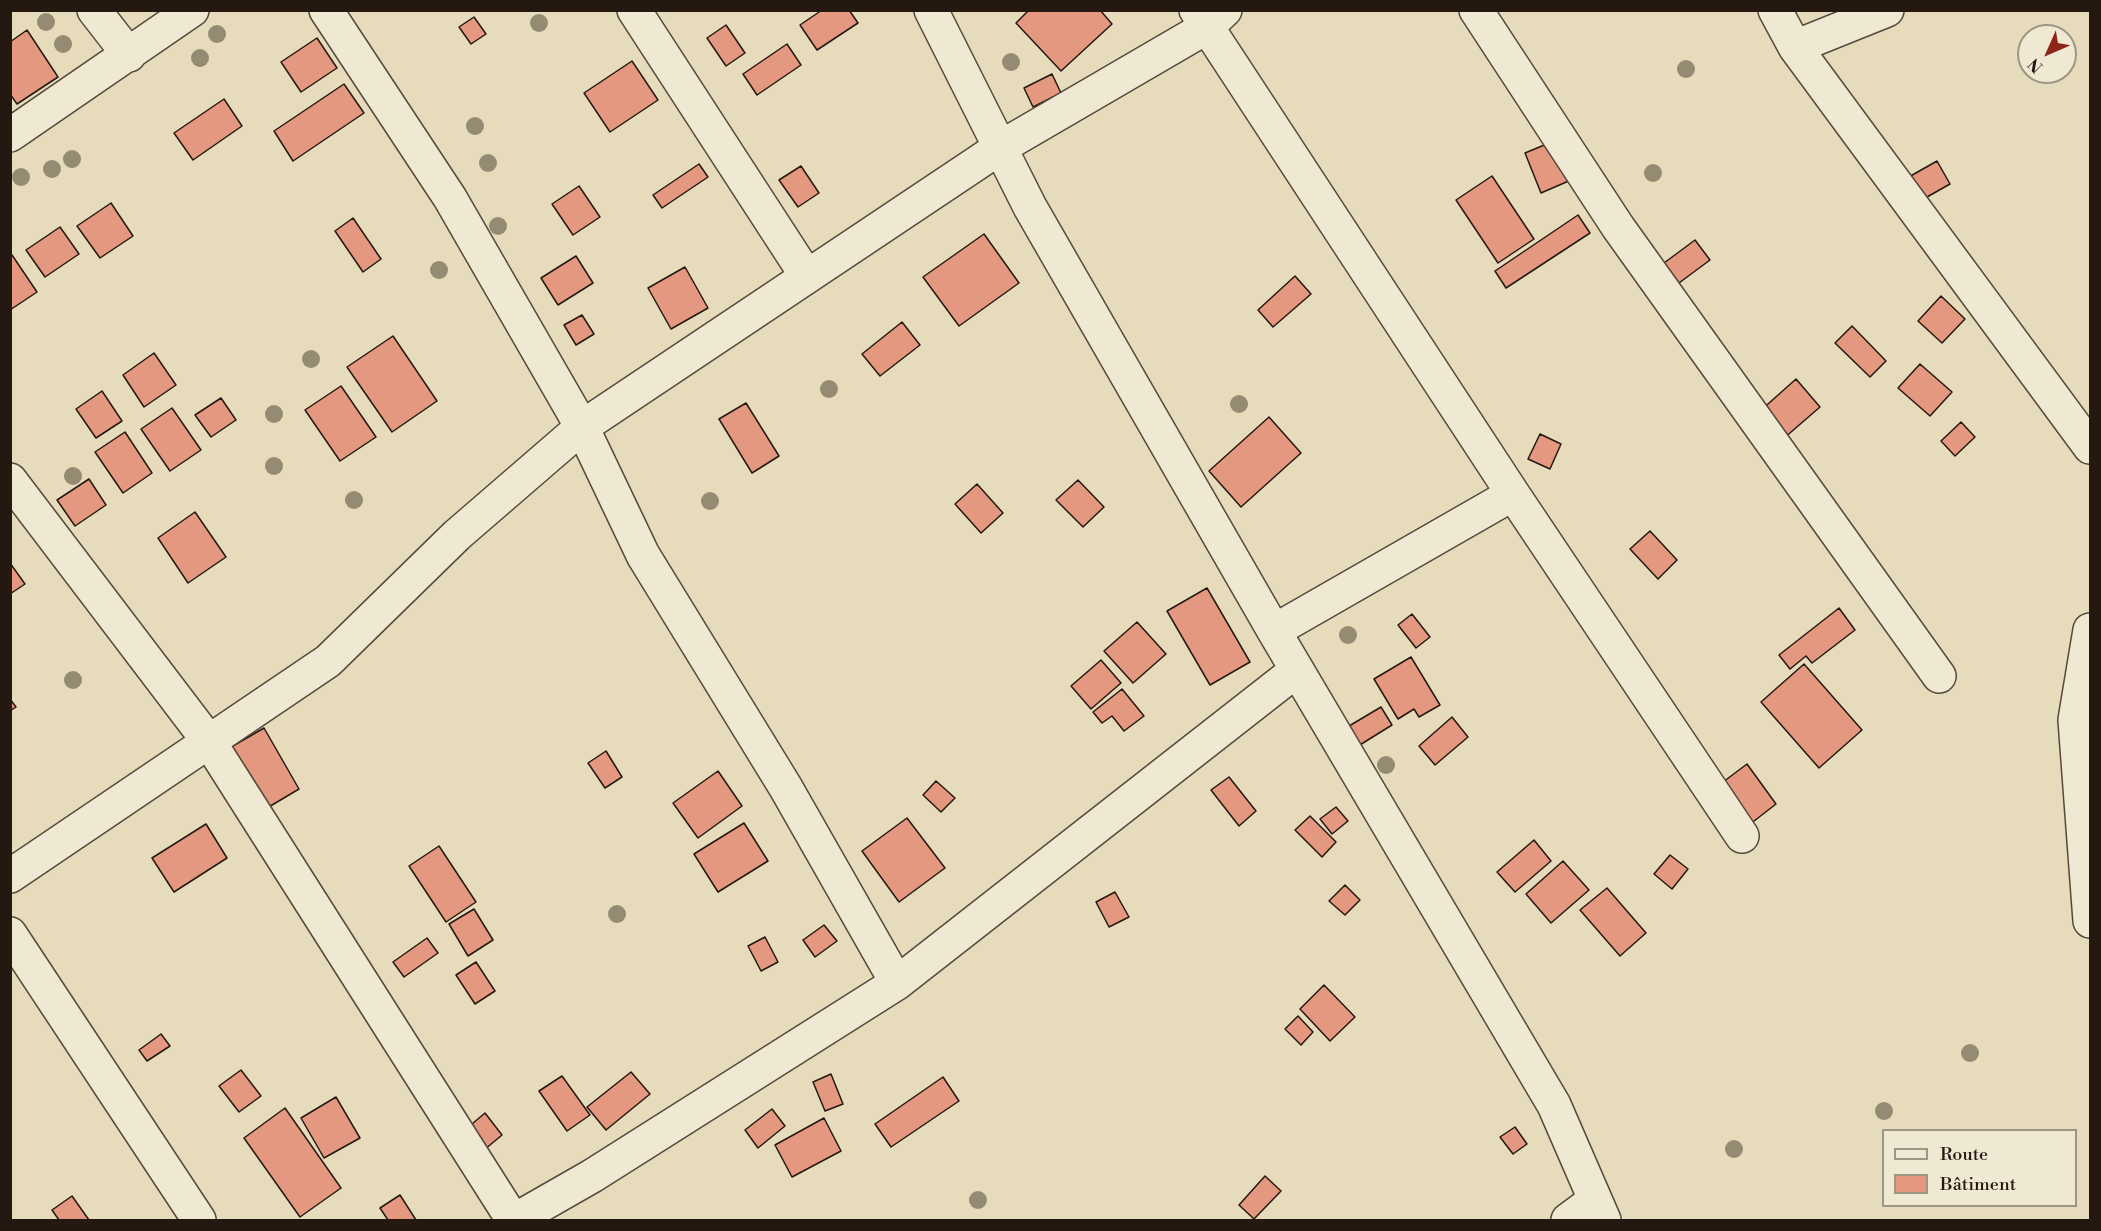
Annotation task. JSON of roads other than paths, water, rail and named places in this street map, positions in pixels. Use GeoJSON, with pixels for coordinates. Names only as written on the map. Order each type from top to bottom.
{"type":"FeatureCollection","features":[{"type":"Feature","properties":{"kind":"street"},"geometry":{"type":"LineString","coordinates":[[94,10],[129,56]]}},
{"type":"Feature","properties":{"kind":"street"},"geometry":{"type":"LineString","coordinates":[[10,135],[129,56],[192,10]]}},
{"type":"Feature","properties":{"kind":"street"},"geometry":{"type":"LineString","coordinates":[[326,10],[450,198],[582,427],[643,555],[786,788],[897,983]]}},
{"type":"Feature","properties":{"kind":"street"},"geometry":{"type":"LineString","coordinates":[[634,10],[807,275]]}},
{"type":"Feature","properties":{"kind":"street"},"geometry":{"type":"LineString","coordinates":[[932,10],[1030,207],[1274,632],[1554,1106],[1599,1210],[1568,1221]]}},
{"type":"Feature","properties":{"kind":"street"},"geometry":{"type":"LineString","coordinates":[[1476,10],[1618,227],[1939,676]]}},
{"type":"Feature","properties":{"kind":"street"},"geometry":{"type":"LineString","coordinates":[[1775,10],[1795,47],[2091,447]]}},
{"type":"Feature","properties":{"kind":"street"},"geometry":{"type":"LineString","coordinates":[[1795,47],[1887,10]]}},
{"type":"Feature","properties":{"kind":"street"},"geometry":{"type":"LineString","coordinates":[[10,876],[328,661],[457,535],[582,427],[1000,147],[1209,16],[1512,494],[1742,836]]}},
{"type":"Feature","properties":{"kind":"street"},"geometry":{"type":"LineString","coordinates":[[10,480],[210,742],[514,1221],[592,1176],[897,983],[1297,670]]}},
{"type":"Feature","properties":{"kind":"street"},"geometry":{"type":"LineString","coordinates":[[1274,632],[1512,494]]}},
{"type":"Feature","properties":{"kind":"street"},"geometry":{"type":"LineString","coordinates":[[2091,630],[2075,720],[2091,921]]}},
{"type":"Feature","properties":{"kind":"street"},"geometry":{"type":"LineString","coordinates":[[10,934],[199,1221]]}}]}
